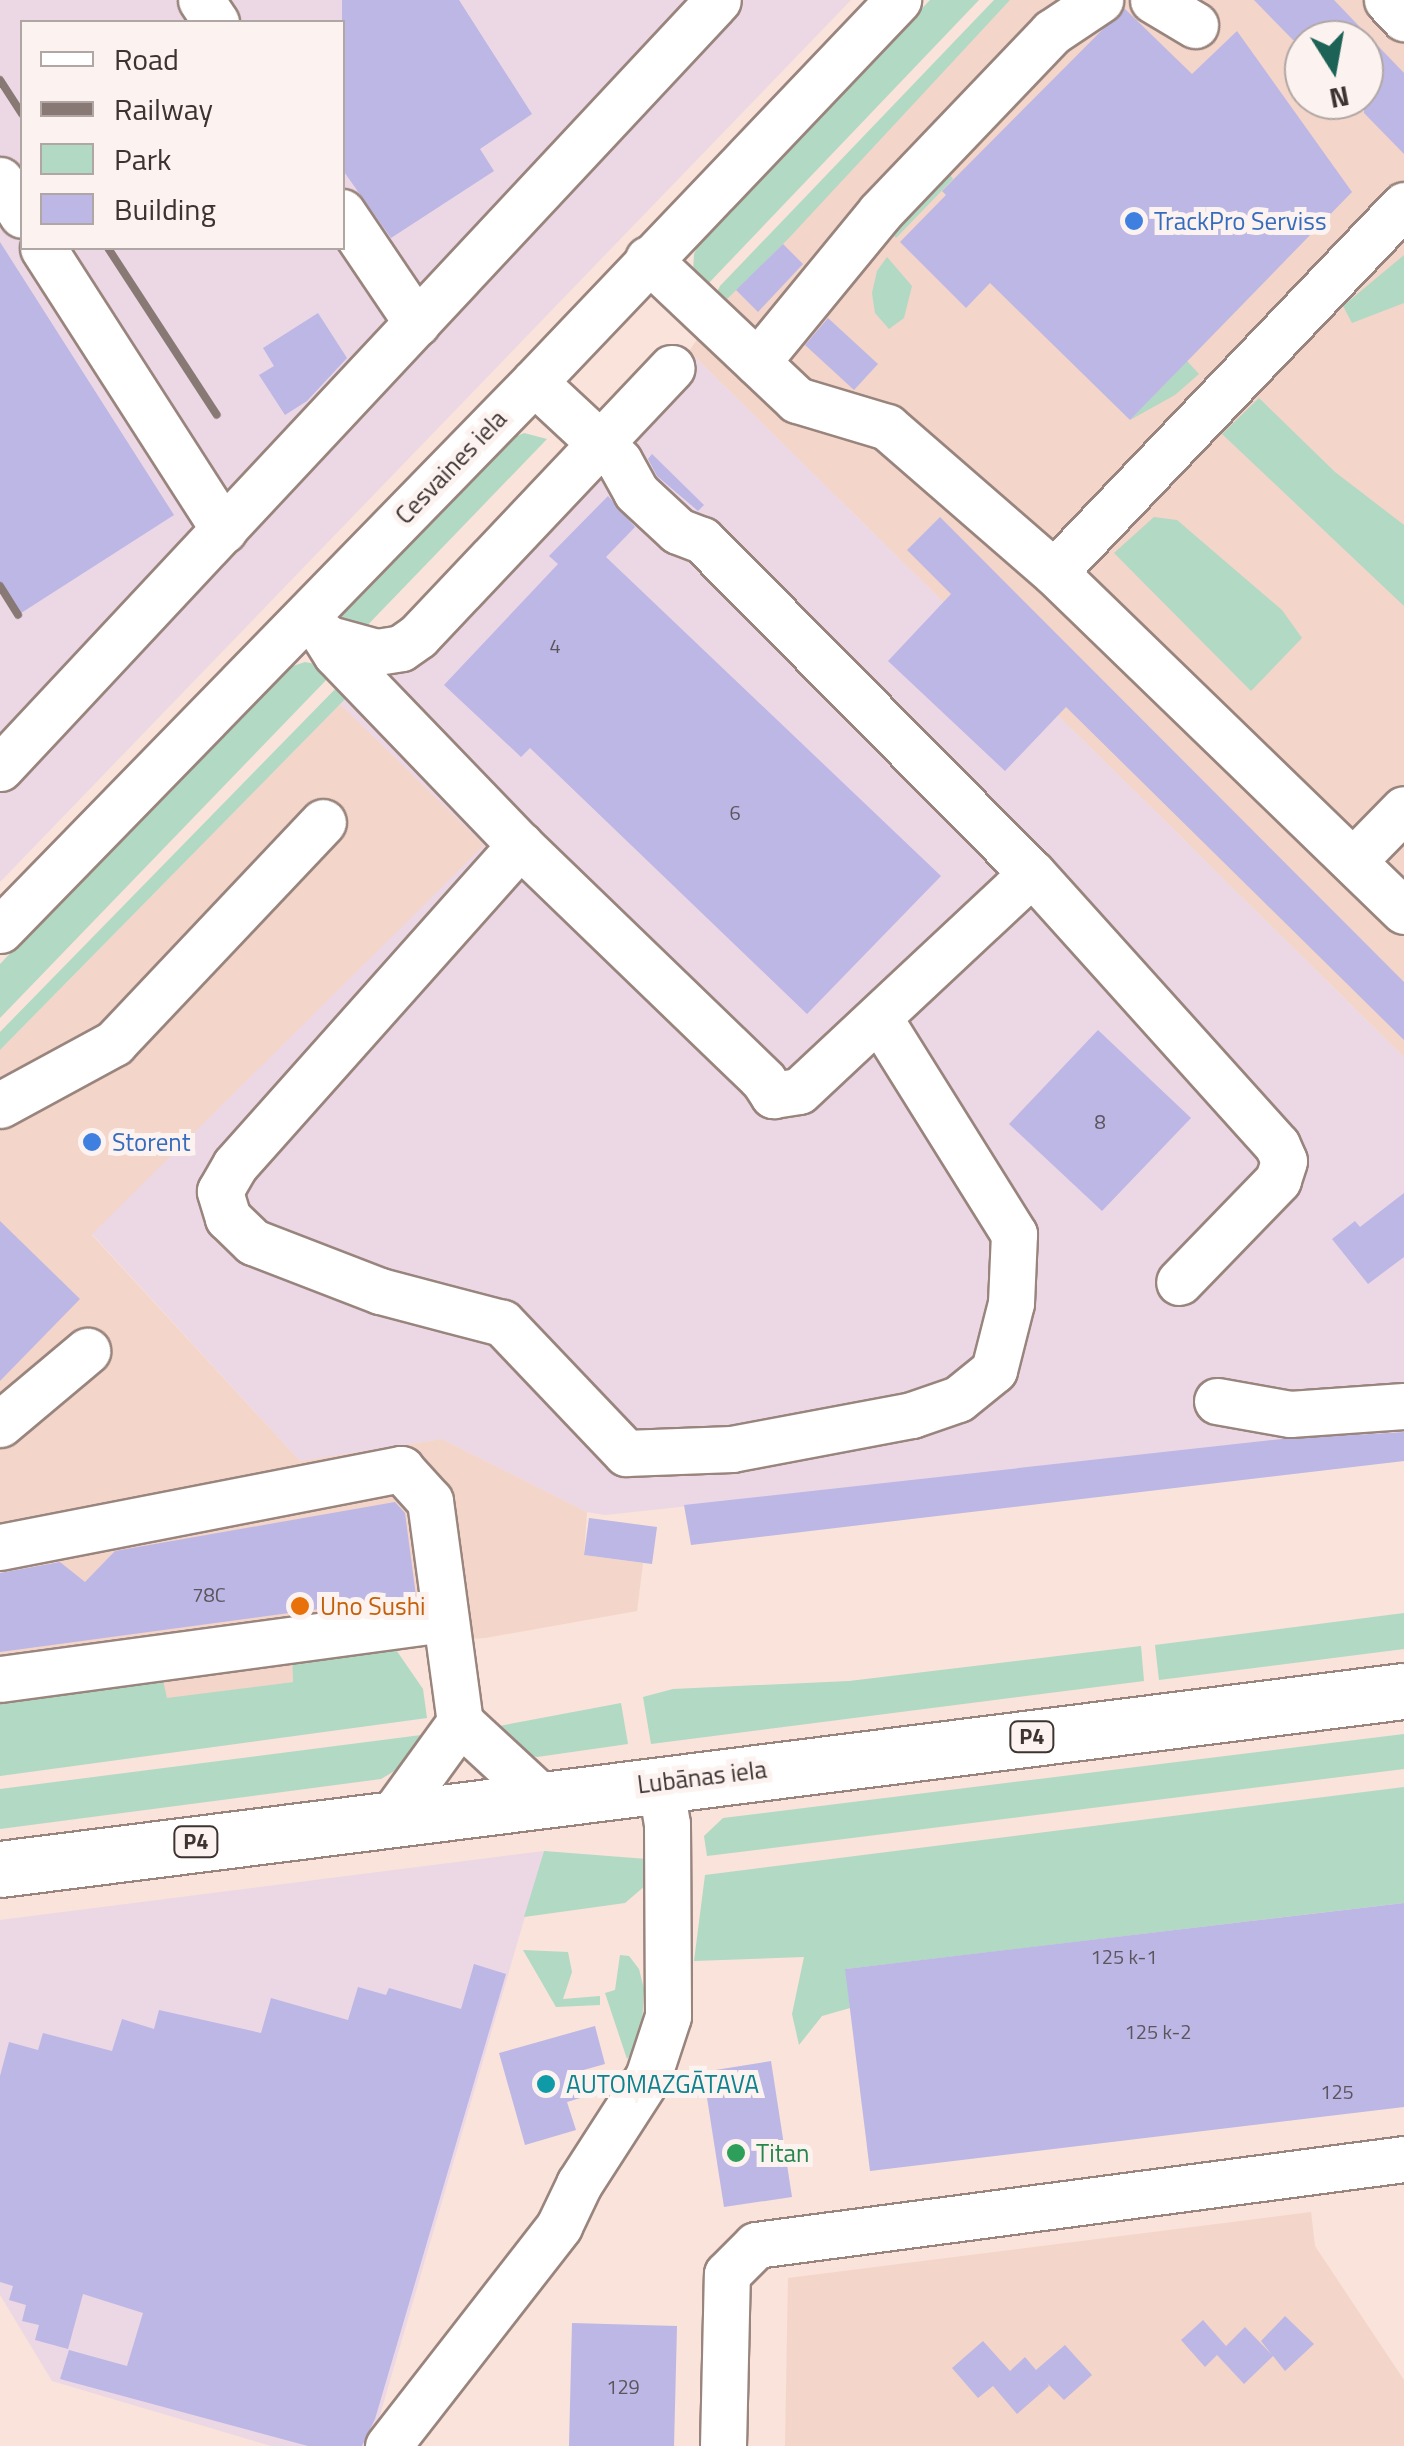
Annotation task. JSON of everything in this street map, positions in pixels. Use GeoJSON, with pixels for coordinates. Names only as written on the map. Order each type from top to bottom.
{"type":"FeatureCollection","features":[{"type":"Feature","properties":{"kind":"main road","name":"Lubānas iela"},"geometry":{"type":"LineString","coordinates":[[0,1869],[541,1797],[1404,1691]]}},
{"type":"Feature","properties":{"kind":"street"},"geometry":{"type":"LineString","coordinates":[[0,768],[718,0]]}},
{"type":"Feature","properties":{"kind":"street","name":"Cesvaines iela"},"geometry":{"type":"LineString","coordinates":[[0,930],[317,628],[534,382],[898,0]]}},
{"type":"Feature","properties":{"kind":"street"},"geometry":{"type":"LineString","coordinates":[[757,362],[893,198],[1052,32],[1100,0]]}},
{"type":"Feature","properties":{"kind":"street"},"geometry":{"type":"LineString","coordinates":[[1154,0],[1194,24]]}},
{"type":"Feature","properties":{"kind":"street"},"geometry":{"type":"LineString","coordinates":[[1387,0],[1404,18]]}},
{"type":"Feature","properties":{"kind":"street"},"geometry":{"type":"LineString","coordinates":[[0,180],[20,213]]}},
{"type":"Feature","properties":{"kind":"street"},"geometry":{"type":"LineString","coordinates":[[1054,572],[1404,205]]}},
{"type":"Feature","properties":{"kind":"street"},"geometry":{"type":"LineString","coordinates":[[345,216],[417,324]]}},
{"type":"Feature","properties":{"kind":"street"},"geometry":{"type":"LineString","coordinates":[[44,250],[224,530]]}},
{"type":"Feature","properties":{"kind":"street"},"geometry":{"type":"LineString","coordinates":[[648,259],[797,400],[887,427],[1054,572],[1404,911]]}},
{"type":"Feature","properties":{"kind":"street"},"geometry":{"type":"LineString","coordinates":[[317,628],[378,652],[401,648],[418,636],[608,451],[672,368]]}},
{"type":"Feature","properties":{"kind":"street"},"geometry":{"type":"LineString","coordinates":[[534,382],[608,451],[636,492],[678,531],[702,540],[1032,874],[1277,1144],[1284,1161],[1278,1180],[1179,1282]]}},
{"type":"Feature","properties":{"kind":"street"},"geometry":{"type":"LineString","coordinates":[[317,628],[336,654],[520,845],[764,1081],[773,1095],[799,1091],[1032,874]]}},
{"type":"Feature","properties":{"kind":"street"},"geometry":{"type":"LineString","coordinates":[[1354,860],[1404,810]]}},
{"type":"Feature","properties":{"kind":"street"},"geometry":{"type":"LineString","coordinates":[[0,1105],[114,1044],[322,822]]}},
{"type":"Feature","properties":{"kind":"street"},"geometry":{"type":"LineString","coordinates":[[520,845],[234,1165],[220,1191],[228,1218],[253,1242],[380,1292],[502,1323],[626,1453],[732,1449],[912,1415],[958,1399],[994,1370],[1011,1303],[1014,1234],[879,1018]]}},
{"type":"Feature","properties":{"kind":"street"},"geometry":{"type":"LineString","coordinates":[[0,1424],[88,1351]]}},
{"type":"Feature","properties":{"kind":"street"},"geometry":{"type":"LineString","coordinates":[[1218,1401],[1290,1414],[1404,1406]]}},
{"type":"Feature","properties":{"kind":"street"},"geometry":{"type":"LineString","coordinates":[[0,1546],[401,1469],[430,1501],[460,1722],[541,1797]]}},
{"type":"Feature","properties":{"kind":"street"},"geometry":{"type":"LineString","coordinates":[[0,1679],[444,1619]]}},
{"type":"Feature","properties":{"kind":"street"},"geometry":{"type":"LineString","coordinates":[[392,1816],[460,1722]]}},
{"type":"Feature","properties":{"kind":"street"},"geometry":{"type":"LineString","coordinates":[[388,2446],[559,2226],[579,2184],[648,2078],[668,2016],[667,1824],[660,1782]]}},
{"type":"Feature","properties":{"kind":"street"},"geometry":{"type":"LineString","coordinates":[[723,2446],[727,2274],[756,2245],[1404,2159]]}},
{"type":"Feature","properties":{"kind":"shaded area"},"geometry":{"type":"Polygon","coordinates":[[[0,0],[851,0],[0,882],[0,0]]]}},
{"type":"Feature","properties":{"kind":"shaded area"},"geometry":{"type":"Polygon","coordinates":[[[1010,0],[1404,0],[1404,1057],[689,351],[723,303],[1010,0]]]}},
{"type":"Feature","properties":{"kind":"shaded area"},"geometry":{"type":"Polygon","coordinates":[[[689,351],[1404,1057],[1404,1429],[605,1515],[587,1512],[442,1439],[300,1461],[92,1234],[484,845],[340,704],[689,351]]]}},
{"type":"Feature","properties":{"kind":"shaded area"},"geometry":{"type":"Polygon","coordinates":[[[340,704],[485,845],[92,1235],[300,1461],[442,1439],[587,1512],[584,1555],[643,1563],[637,1611],[485,1638],[392,1644],[292,1659],[293,1682],[166,1699],[162,1677],[0,1698],[0,1050],[340,704]]]}},
{"type":"Feature","properties":{"kind":"shaded area"},"geometry":{"type":"Polygon","coordinates":[[[544,1851],[371,2446],[271,2446],[52,2381],[0,2295],[0,1920],[544,1851]]]}},
{"type":"Feature","properties":{"kind":"shaded area"},"geometry":{"type":"Polygon","coordinates":[[[1311,2212],[1315,2246],[1404,2380],[1404,2446],[785,2446],[788,2278],[1311,2212]]]}},
{"type":"Feature","properties":{"kind":"green space"},"geometry":{"type":"Polygon","coordinates":[[[930,0],[979,0],[706,286],[693,273],[694,254],[703,236],[930,0]]]}},
{"type":"Feature","properties":{"kind":"green space"},"geometry":{"type":"Polygon","coordinates":[[[994,0],[1010,0],[788,239],[723,303],[713,300],[720,286],[994,0]]]}},
{"type":"Feature","properties":{"kind":"green space"},"geometry":{"type":"Polygon","coordinates":[[[944,167],[953,179],[896,238],[888,228],[944,167]]]}},
{"type":"Feature","properties":{"kind":"green space"},"geometry":{"type":"Polygon","coordinates":[[[1404,255],[1404,303],[1352,323],[1343,306],[1404,255]]]}},
{"type":"Feature","properties":{"kind":"green space"},"geometry":{"type":"Polygon","coordinates":[[[887,257],[912,286],[904,318],[889,329],[875,313],[872,293],[877,271],[887,257]]]}},
{"type":"Feature","properties":{"kind":"green space"},"geometry":{"type":"Polygon","coordinates":[[[1187,361],[1199,374],[1175,395],[1130,420],[1187,361]]]}},
{"type":"Feature","properties":{"kind":"green space"},"geometry":{"type":"Polygon","coordinates":[[[1259,398],[1335,472],[1404,525],[1404,606],[1222,434],[1259,398]]]}},
{"type":"Feature","properties":{"kind":"green space"},"geometry":{"type":"Polygon","coordinates":[[[524,433],[547,439],[357,636],[343,623],[341,611],[506,441],[524,433]]]}},
{"type":"Feature","properties":{"kind":"green space"},"geometry":{"type":"Polygon","coordinates":[[[1154,517],[1177,520],[1282,610],[1302,638],[1251,691],[1114,553],[1154,517]]]}},
{"type":"Feature","properties":{"kind":"green space"},"geometry":{"type":"Polygon","coordinates":[[[305,662],[320,665],[331,675],[0,1018],[0,964],[284,669],[305,662]]]}},
{"type":"Feature","properties":{"kind":"green space"},"geometry":{"type":"Polygon","coordinates":[[[343,681],[354,690],[0,1050],[0,1032],[343,681]]]}},
{"type":"Feature","properties":{"kind":"green space"},"geometry":{"type":"Polygon","coordinates":[[[1404,1613],[1404,1649],[1159,1680],[1155,1645],[1404,1613]]]}},
{"type":"Feature","properties":{"kind":"green space"},"geometry":{"type":"Polygon","coordinates":[[[392,1644],[423,1689],[427,1718],[0,1776],[0,1698],[162,1676],[167,1698],[293,1682],[292,1658],[392,1644]]]}},
{"type":"Feature","properties":{"kind":"green space"},"geometry":{"type":"Polygon","coordinates":[[[1141,1646],[1144,1681],[651,1744],[643,1697],[673,1689],[849,1681],[1141,1646]]]}},
{"type":"Feature","properties":{"kind":"green space"},"geometry":{"type":"Polygon","coordinates":[[[621,1703],[628,1744],[537,1757],[513,1751],[494,1727],[621,1703]]]}},
{"type":"Feature","properties":{"kind":"green space"},"geometry":{"type":"Polygon","coordinates":[[[429,1734],[418,1757],[381,1779],[0,1829],[0,1789],[429,1734]]]}},
{"type":"Feature","properties":{"kind":"green space"},"geometry":{"type":"Polygon","coordinates":[[[1404,1734],[1404,1769],[707,1856],[704,1836],[723,1818],[1404,1734]]]}},
{"type":"Feature","properties":{"kind":"green space"},"geometry":{"type":"Polygon","coordinates":[[[1404,1787],[1404,1903],[846,1969],[850,2008],[822,2016],[799,2045],[792,2014],[804,1957],[694,1961],[705,1875],[1404,1787]]]}},
{"type":"Feature","properties":{"kind":"green space"},"geometry":{"type":"Polygon","coordinates":[[[544,1851],[647,1859],[646,1885],[625,1903],[524,1917],[544,1851]]]}},
{"type":"Feature","properties":{"kind":"green space"},"geometry":{"type":"Polygon","coordinates":[[[523,1950],[568,1952],[572,1972],[563,1999],[600,1996],[600,2005],[556,2007],[523,1950]]]}},
{"type":"Feature","properties":{"kind":"green space"},"geometry":{"type":"Polygon","coordinates":[[[620,1955],[629,1956],[639,1969],[644,1989],[642,2026],[636,2048],[627,2059],[605,1993],[615,1990],[620,1955]]]}},
{"type":"Feature","properties":{"kind":"building"},"geometry":{"type":"Polygon","coordinates":[[[342,0],[459,0],[532,114],[480,149],[494,171],[391,238],[345,173],[342,0]]]}},
{"type":"Feature","properties":{"kind":"building"},"geometry":{"type":"Polygon","coordinates":[[[1254,0],[1334,0],[1353,20],[1284,20],[1284,31],[1254,0]]]}},
{"type":"Feature","properties":{"kind":"building"},"geometry":{"type":"Polygon","coordinates":[[[1124,8],[1192,74],[1237,31],[1284,97],[1284,120],[1301,120],[1352,192],[1130,420],[990,283],[966,308],[900,242],[946,195],[942,191],[1124,8]]]}},
{"type":"Feature","properties":{"kind":"building"},"geometry":{"type":"Polygon","coordinates":[[[1384,52],[1404,73],[1404,154],[1371,120],[1384,120],[1384,52]]]}},
{"type":"Feature","properties":{"kind":"building"},"geometry":{"type":"Polygon","coordinates":[[[0,242],[174,515],[18,615],[0,587],[0,242]]]}},
{"type":"Feature","properties":{"kind":"building"},"geometry":{"type":"Polygon","coordinates":[[[783,244],[803,264],[758,312],[736,290],[783,244]]]}},
{"type":"Feature","properties":{"kind":"building"},"geometry":{"type":"Polygon","coordinates":[[[318,313],[347,358],[307,401],[285,415],[259,375],[274,366],[263,348],[318,313]]]}},
{"type":"Feature","properties":{"kind":"building"},"geometry":{"type":"Polygon","coordinates":[[[828,318],[878,364],[854,390],[805,345],[828,318]]]}},
{"type":"Feature","properties":{"kind":"building"},"geometry":{"type":"Polygon","coordinates":[[[652,454],[704,505],[698,511],[657,476],[648,459],[652,454]]]}},
{"type":"Feature","properties":{"kind":"building"},"geometry":{"type":"Polygon","coordinates":[[[608,496],[635,527],[606,557],[941,876],[807,1014],[530,748],[521,757],[444,685],[558,564],[549,556],[608,496]]]}},
{"type":"Feature","properties":{"kind":"building"},"geometry":{"type":"Polygon","coordinates":[[[940,517],[1404,982],[1404,1040],[1066,707],[1005,771],[888,661],[951,594],[907,550],[940,517]]]}},
{"type":"Feature","properties":{"kind":"building"},"geometry":{"type":"Polygon","coordinates":[[[1098,1030],[1191,1118],[1102,1211],[1009,1124],[1098,1030]]]}},
{"type":"Feature","properties":{"kind":"building"},"geometry":{"type":"Polygon","coordinates":[[[1404,1193],[1404,1257],[1368,1284],[1332,1239],[1355,1221],[1360,1227],[1404,1193]]]}},
{"type":"Feature","properties":{"kind":"building"},"geometry":{"type":"Polygon","coordinates":[[[0,1221],[80,1299],[0,1381],[0,1221]]]}},
{"type":"Feature","properties":{"kind":"building"},"geometry":{"type":"Polygon","coordinates":[[[1404,1432],[1404,1461],[691,1545],[684,1505],[1282,1439],[1404,1432]]]}},
{"type":"Feature","properties":{"kind":"building"},"geometry":{"type":"Polygon","coordinates":[[[395,1502],[405,1513],[416,1596],[0,1652],[0,1573],[60,1562],[85,1582],[115,1551],[395,1502]]]}},
{"type":"Feature","properties":{"kind":"building"},"geometry":{"type":"Polygon","coordinates":[[[589,1518],[657,1527],[652,1564],[584,1555],[589,1518]]]}},
{"type":"Feature","properties":{"kind":"building"},"geometry":{"type":"Polygon","coordinates":[[[1404,1903],[1404,2107],[870,2171],[845,1969],[1404,1903]]]}},
{"type":"Feature","properties":{"kind":"building"},"geometry":{"type":"Polygon","coordinates":[[[474,1964],[506,1974],[375,2419],[362,2446],[308,2446],[60,2379],[69,2350],[127,2366],[143,2313],[83,2294],[68,2349],[35,2340],[39,2325],[22,2321],[26,2305],[9,2300],[13,2286],[0,2282],[0,2076],[9,2042],[38,2050],[43,2033],[112,2051],[122,2019],[154,2029],[159,2010],[261,2033],[271,1998],[348,2020],[358,1987],[386,1995],[389,1988],[461,2009],[474,1964]]]}},
{"type":"Feature","properties":{"kind":"building","name":"AUTOMAZGĀTAVA"},"geometry":{"type":"Polygon","coordinates":[[[595,2026],[605,2064],[580,2071],[587,2096],[567,2102],[576,2130],[525,2145],[499,2053],[595,2026]]]}},
{"type":"Feature","properties":{"kind":"building"},"geometry":{"type":"Polygon","coordinates":[[[771,2061],[792,2197],[724,2207],[703,2072],[771,2061]]]}},
{"type":"Feature","properties":{"kind":"building"},"geometry":{"type":"Polygon","coordinates":[[[1285,2316],[1314,2344],[1285,2371],[1273,2356],[1244,2384],[1217,2355],[1205,2367],[1181,2340],[1203,2320],[1226,2346],[1245,2327],[1272,2355],[1261,2341],[1285,2316]]]}},
{"type":"Feature","properties":{"kind":"building"},"geometry":{"type":"Polygon","coordinates":[[[572,2323],[677,2326],[674,2446],[569,2446],[572,2323]]]}},
{"type":"Feature","properties":{"kind":"building"},"geometry":{"type":"Polygon","coordinates":[[[983,2341],[1010,2371],[1025,2357],[1036,2370],[1065,2345],[1092,2375],[1064,2400],[1047,2383],[1049,2386],[1017,2414],[993,2386],[978,2398],[952,2368],[983,2341]]]}},
{"type":"Feature","properties":{"kind":"railway"},"geometry":{"type":"LineString","coordinates":[[0,80],[20,111]]}},
{"type":"Feature","properties":{"kind":"railway"},"geometry":{"type":"LineString","coordinates":[[109,250],[217,415]]}},
{"type":"Feature","properties":{"kind":"railway"},"geometry":{"type":"LineString","coordinates":[[0,586],[18,615]]}},
{"type":"Feature","properties":{"kind":"place","name":"TrackPro Serviss"},"geometry":{"type":"Point","coordinates":[1134,221]}},
{"type":"Feature","properties":{"kind":"place","name":"Storent"},"geometry":{"type":"Point","coordinates":[92,1142]}},
{"type":"Feature","properties":{"kind":"place","name":"Uno Sushi"},"geometry":{"type":"Point","coordinates":[300,1606]}},
{"type":"Feature","properties":{"kind":"place","name":"AUTOMAZGĀTAVA"},"geometry":{"type":"Point","coordinates":[546,2084]}},
{"type":"Feature","properties":{"kind":"place","name":"Titan"},"geometry":{"type":"Point","coordinates":[736,2153]}}]}
